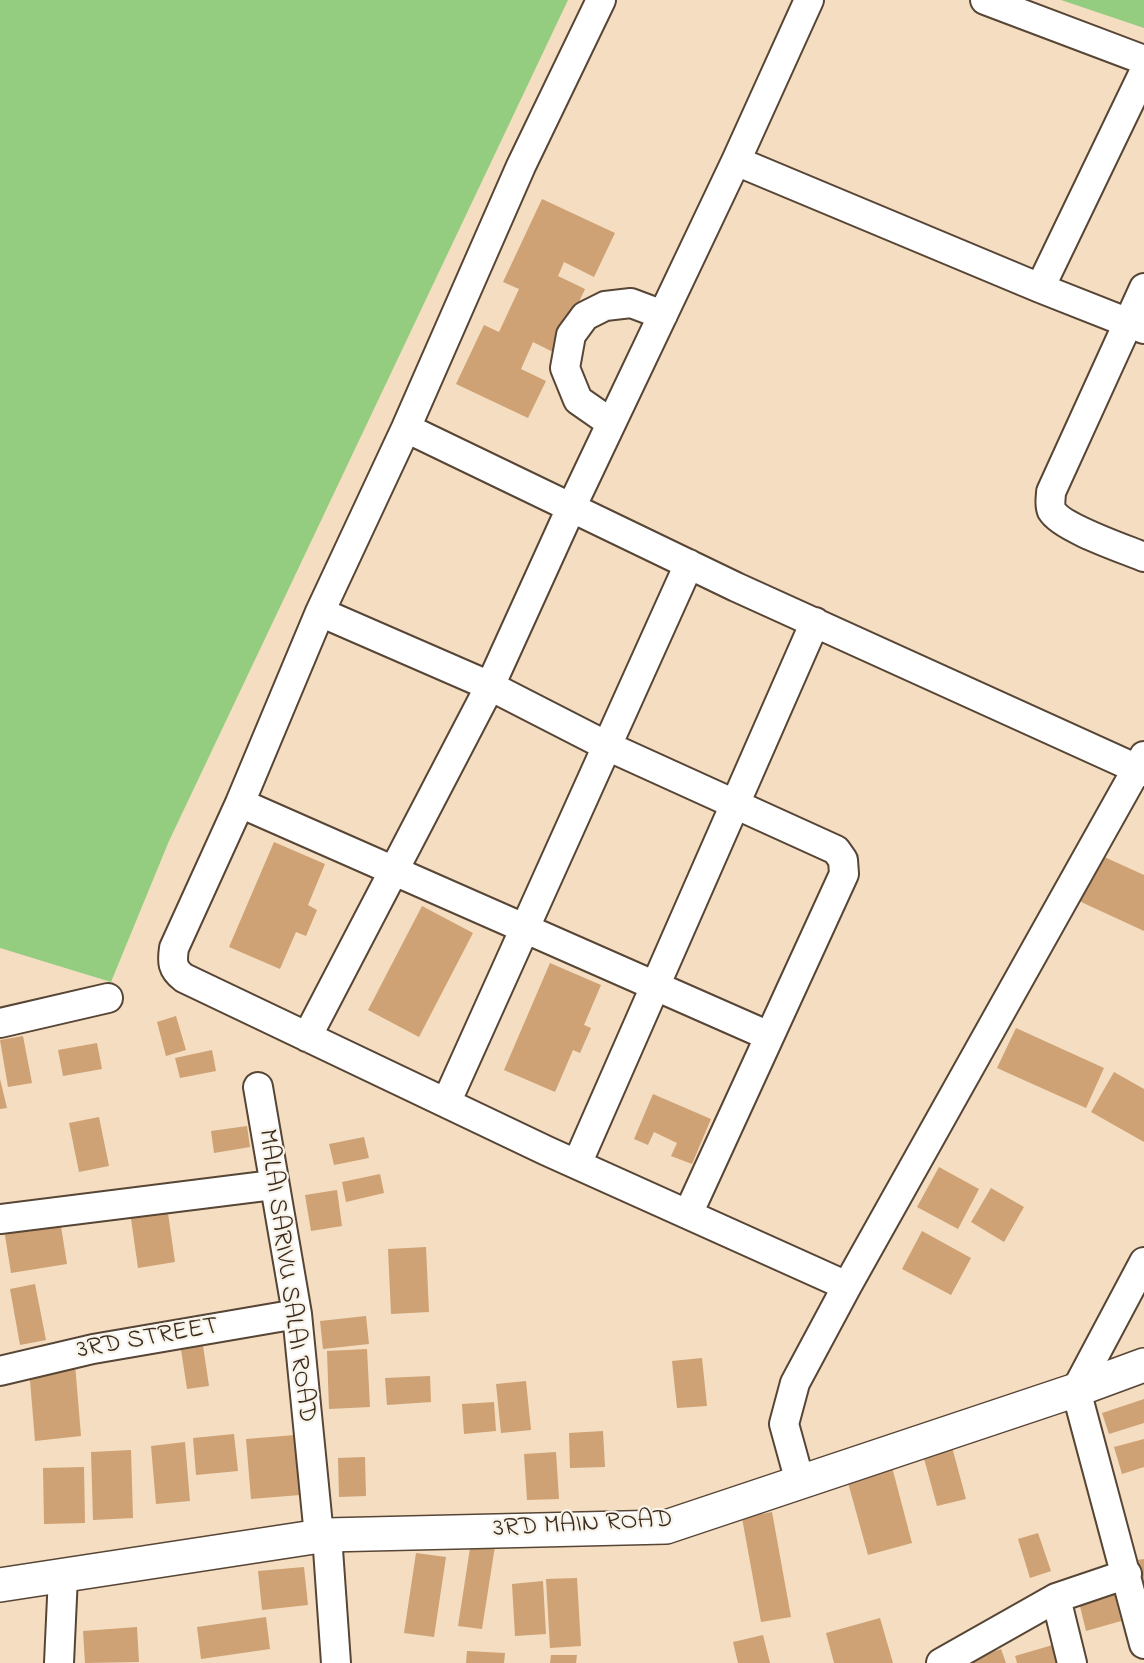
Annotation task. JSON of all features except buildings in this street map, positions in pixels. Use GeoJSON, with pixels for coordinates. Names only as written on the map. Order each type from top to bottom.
{"type":"FeatureCollection","features":[{"type":"Feature","properties":{"kind":"street"},"geometry":{"type":"LineString","coordinates":[[601,0],[521,166],[406,428],[320,612],[240,803],[174,948],[172,963],[176,972],[184,978],[307,1037],[577,1164],[848,1286]]}},
{"type":"Feature","properties":{"kind":"street"},"geometry":{"type":"LineString","coordinates":[[307,1037],[490,686],[809,0]]}},
{"type":"Feature","properties":{"kind":"street"},"geometry":{"type":"LineString","coordinates":[[985,0],[1144,60]]}},
{"type":"Feature","properties":{"kind":"street"},"geometry":{"type":"LineString","coordinates":[[1040,288],[1144,72]]}},
{"type":"Feature","properties":{"kind":"street"},"geometry":{"type":"LineString","coordinates":[[736,161],[1136,326]]}},
{"type":"Feature","properties":{"kind":"street"},"geometry":{"type":"LineString","coordinates":[[1144,288],[1136,326],[1051,492],[1050,502],[1052,511],[1083,532],[1144,557]]}},
{"type":"Feature","properties":{"kind":"street"},"geometry":{"type":"LineString","coordinates":[[611,423],[578,400],[565,368],[571,335],[585,316],[605,306],[631,303],[663,315]]}},
{"type":"Feature","properties":{"kind":"street"},"geometry":{"type":"LineString","coordinates":[[406,428],[815,622],[1142,766],[795,1383],[784,1424],[800,1482]]}},
{"type":"Feature","properties":{"kind":"street"},"geometry":{"type":"LineString","coordinates":[[446,1103],[689,564]]}},
{"type":"Feature","properties":{"kind":"street"},"geometry":{"type":"LineString","coordinates":[[320,612],[490,686],[607,746],[836,850],[843,860],[844,874],[688,1214]]}},
{"type":"Feature","properties":{"kind":"street"},"geometry":{"type":"LineString","coordinates":[[577,1164],[815,622]]}},
{"type":"Feature","properties":{"kind":"street"},"geometry":{"type":"LineString","coordinates":[[240,803],[769,1036]]}},
{"type":"Feature","properties":{"kind":"street"},"geometry":{"type":"LineString","coordinates":[[0,1023],[108,998]]}},
{"type":"Feature","properties":{"kind":"street","name":"MALAI SARIVU SALAI ROAD"},"geometry":{"type":"LineString","coordinates":[[258,1087],[273,1185],[297,1314],[336,1663]]}},
{"type":"Feature","properties":{"kind":"street"},"geometry":{"type":"LineString","coordinates":[[0,1219],[273,1185]]}},
{"type":"Feature","properties":{"kind":"street"},"geometry":{"type":"LineString","coordinates":[[1144,1262],[1076,1390],[1144,1644]]}},
{"type":"Feature","properties":{"kind":"street","name":"3RD STREET"},"geometry":{"type":"LineString","coordinates":[[0,1371],[93,1349],[297,1314]]}},
{"type":"Feature","properties":{"kind":"street","name":"3RD MAIN ROAD"},"geometry":{"type":"LineString","coordinates":[[0,1585],[323,1536],[666,1527],[1076,1390],[1144,1365]]}},
{"type":"Feature","properties":{"kind":"street"},"geometry":{"type":"LineString","coordinates":[[941,1663],[1056,1598],[1126,1574]]}},
{"type":"Feature","properties":{"kind":"street"},"geometry":{"type":"LineString","coordinates":[[59,1663],[63,1576]]}},
{"type":"Feature","properties":{"kind":"street"},"geometry":{"type":"LineString","coordinates":[[1056,1598],[1072,1663]]}},
{"type":"Feature","properties":{"kind":"green space"},"geometry":{"type":"Polygon","coordinates":[[[0,0],[568,0],[169,841],[111,982],[0,948],[0,0]]]}},
{"type":"Feature","properties":{"kind":"green space"},"geometry":{"type":"Polygon","coordinates":[[[1061,0],[1144,0],[1144,28],[1061,0]]]}}]}
